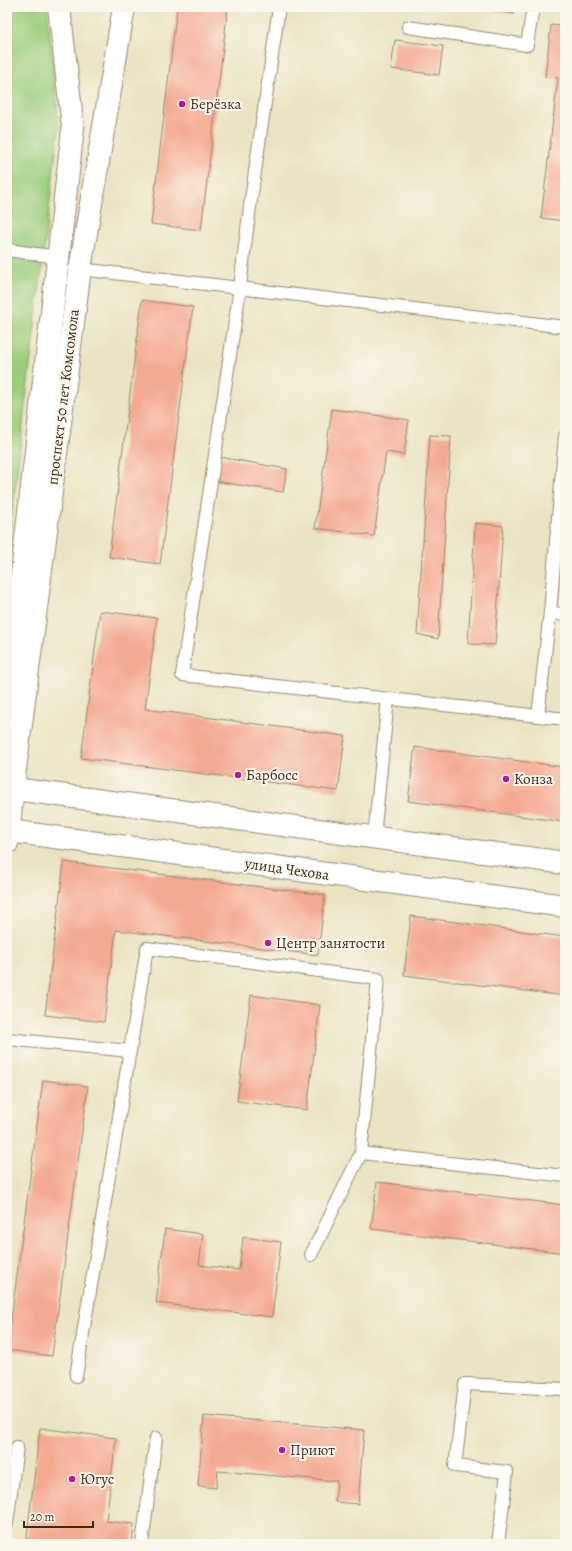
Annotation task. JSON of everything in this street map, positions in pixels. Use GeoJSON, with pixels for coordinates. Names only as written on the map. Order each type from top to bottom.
{"type":"FeatureCollection","features":[{"type":"Feature","properties":{"kind":"main road","name":"проспект 50 лет Комсомола"},"geometry":{"type":"LineString","coordinates":[[7,704],[73,128],[59,7]]}},
{"type":"Feature","properties":{"kind":"main road","name":"проспект 50 лет Комсомола"},"geometry":{"type":"LineString","coordinates":[[8,837],[10,784],[80,269],[124,7]]}},
{"type":"Feature","properties":{"kind":"main road"},"geometry":{"type":"LineString","coordinates":[[10,784],[565,863]]}},
{"type":"Feature","properties":{"kind":"main road","name":"улица Чехова"},"geometry":{"type":"LineString","coordinates":[[8,837],[565,906]]}},
{"type":"Feature","properties":{"kind":"lane"},"geometry":{"type":"LineString","coordinates":[[279,7],[247,223],[240,288],[182,675],[565,719]]}},
{"type":"Feature","properties":{"kind":"lane"},"geometry":{"type":"LineString","coordinates":[[408,27],[527,45],[533,7]]}},
{"type":"Feature","properties":{"kind":"lane"},"geometry":{"type":"LineString","coordinates":[[7,250],[58,257]]}},
{"type":"Feature","properties":{"kind":"lane"},"geometry":{"type":"LineString","coordinates":[[80,269],[565,327]]}},
{"type":"Feature","properties":{"kind":"lane"},"geometry":{"type":"LineString","coordinates":[[538,716],[550,612],[565,436]]}},
{"type":"Feature","properties":{"kind":"lane"},"geometry":{"type":"LineString","coordinates":[[550,612],[565,615]]}},
{"type":"Feature","properties":{"kind":"lane"},"geometry":{"type":"LineString","coordinates":[[374,837],[388,698]]}},
{"type":"Feature","properties":{"kind":"lane"},"geometry":{"type":"LineString","coordinates":[[76,1376],[146,948],[378,979],[361,1153],[310,1255]]}},
{"type":"Feature","properties":{"kind":"lane"},"geometry":{"type":"LineString","coordinates":[[7,1039],[130,1051]]}},
{"type":"Feature","properties":{"kind":"lane"},"geometry":{"type":"LineString","coordinates":[[361,1153],[565,1176]]}},
{"type":"Feature","properties":{"kind":"lane"},"geometry":{"type":"LineString","coordinates":[[498,1544],[507,1472],[455,1466],[465,1384],[565,1389]]}},
{"type":"Feature","properties":{"kind":"lane"},"geometry":{"type":"LineString","coordinates":[[142,1544],[156,1438]]}},
{"type":"Feature","properties":{"kind":"lane"},"geometry":{"type":"LineString","coordinates":[[7,1523],[17,1447]]}},
{"type":"Feature","properties":{"kind":"green space"},"geometry":{"type":"Polygon","coordinates":[[[7,7],[47,7],[59,127],[7,555],[7,7]]]}},
{"type":"Feature","properties":{"kind":"building"},"geometry":{"type":"Polygon","coordinates":[[[177,7],[228,7],[201,230],[151,224],[177,7]]]}},
{"type":"Feature","properties":{"kind":"building"},"geometry":{"type":"Polygon","coordinates":[[[470,7],[514,7],[514,14],[470,7]]]}},
{"type":"Feature","properties":{"kind":"building"},"geometry":{"type":"Polygon","coordinates":[[[551,25],[565,26],[565,221],[541,218],[558,78],[545,77],[551,25]]]}},
{"type":"Feature","properties":{"kind":"building"},"geometry":{"type":"Polygon","coordinates":[[[395,40],[443,46],[439,75],[391,69],[395,40]]]}},
{"type":"Feature","properties":{"kind":"building"},"geometry":{"type":"Polygon","coordinates":[[[142,300],[193,307],[160,564],[109,557],[142,300]]]}},
{"type":"Feature","properties":{"kind":"building"},"geometry":{"type":"Polygon","coordinates":[[[332,409],[409,420],[404,455],[386,452],[374,536],[315,528],[332,409]]]}},
{"type":"Feature","properties":{"kind":"building"},"geometry":{"type":"Polygon","coordinates":[[[430,435],[451,436],[438,639],[417,634],[430,435]]]}},
{"type":"Feature","properties":{"kind":"building"},"geometry":{"type":"Polygon","coordinates":[[[219,457],[287,469],[283,492],[215,481],[219,457]]]}},
{"type":"Feature","properties":{"kind":"building"},"geometry":{"type":"Polygon","coordinates":[[[475,523],[503,526],[495,645],[468,644],[475,523]]]}},
{"type":"Feature","properties":{"kind":"building"},"geometry":{"type":"Polygon","coordinates":[[[100,611],[157,618],[145,709],[345,736],[338,791],[81,758],[100,611]]]}},
{"type":"Feature","properties":{"kind":"building"},"geometry":{"type":"Polygon","coordinates":[[[415,747],[565,767],[565,822],[408,801],[415,747]]]}},
{"type":"Feature","properties":{"kind":"building","name":"Центр занятости"},"geometry":{"type":"Polygon","coordinates":[[[64,862],[325,895],[318,955],[116,930],[104,1022],[45,1015],[64,862]]]}},
{"type":"Feature","properties":{"kind":"building"},"geometry":{"type":"Polygon","coordinates":[[[411,916],[565,937],[565,996],[404,975],[411,916]]]}},
{"type":"Feature","properties":{"kind":"building"},"geometry":{"type":"Polygon","coordinates":[[[251,995],[320,1005],[307,1110],[237,1101],[251,995]]]}},
{"type":"Feature","properties":{"kind":"building"},"geometry":{"type":"Polygon","coordinates":[[[43,1080],[88,1086],[52,1356],[7,1350],[43,1080]]]}},
{"type":"Feature","properties":{"kind":"building"},"geometry":{"type":"Polygon","coordinates":[[[377,1182],[565,1205],[565,1253],[371,1229],[377,1182]]]}},
{"type":"Feature","properties":{"kind":"building"},"geometry":{"type":"Polygon","coordinates":[[[165,1229],[203,1234],[199,1265],[239,1270],[243,1237],[281,1242],[272,1317],[156,1303],[165,1229]]]}},
{"type":"Feature","properties":{"kind":"building","name":"Приют"},"geometry":{"type":"Polygon","coordinates":[[[204,1416],[364,1430],[358,1504],[335,1502],[337,1481],[218,1471],[216,1488],[198,1486],[204,1416]]]}},
{"type":"Feature","properties":{"kind":"building","name":"Югус"},"geometry":{"type":"Polygon","coordinates":[[[40,1428],[116,1438],[106,1521],[134,1524],[132,1544],[26,1544],[40,1428]]]}},
{"type":"Feature","properties":{"kind":"place","name":"Берёзка"},"geometry":{"type":"Point","coordinates":[182,104]}},
{"type":"Feature","properties":{"kind":"place","name":"Барбосс"},"geometry":{"type":"Point","coordinates":[238,775]}},
{"type":"Feature","properties":{"kind":"place","name":"Конза"},"geometry":{"type":"Point","coordinates":[506,779]}},
{"type":"Feature","properties":{"kind":"place","name":"Центр занятости"},"geometry":{"type":"Point","coordinates":[268,943]}},
{"type":"Feature","properties":{"kind":"place","name":"Приют"},"geometry":{"type":"Point","coordinates":[282,1450]}},
{"type":"Feature","properties":{"kind":"place","name":"Югус"},"geometry":{"type":"Point","coordinates":[72,1479]}}]}
